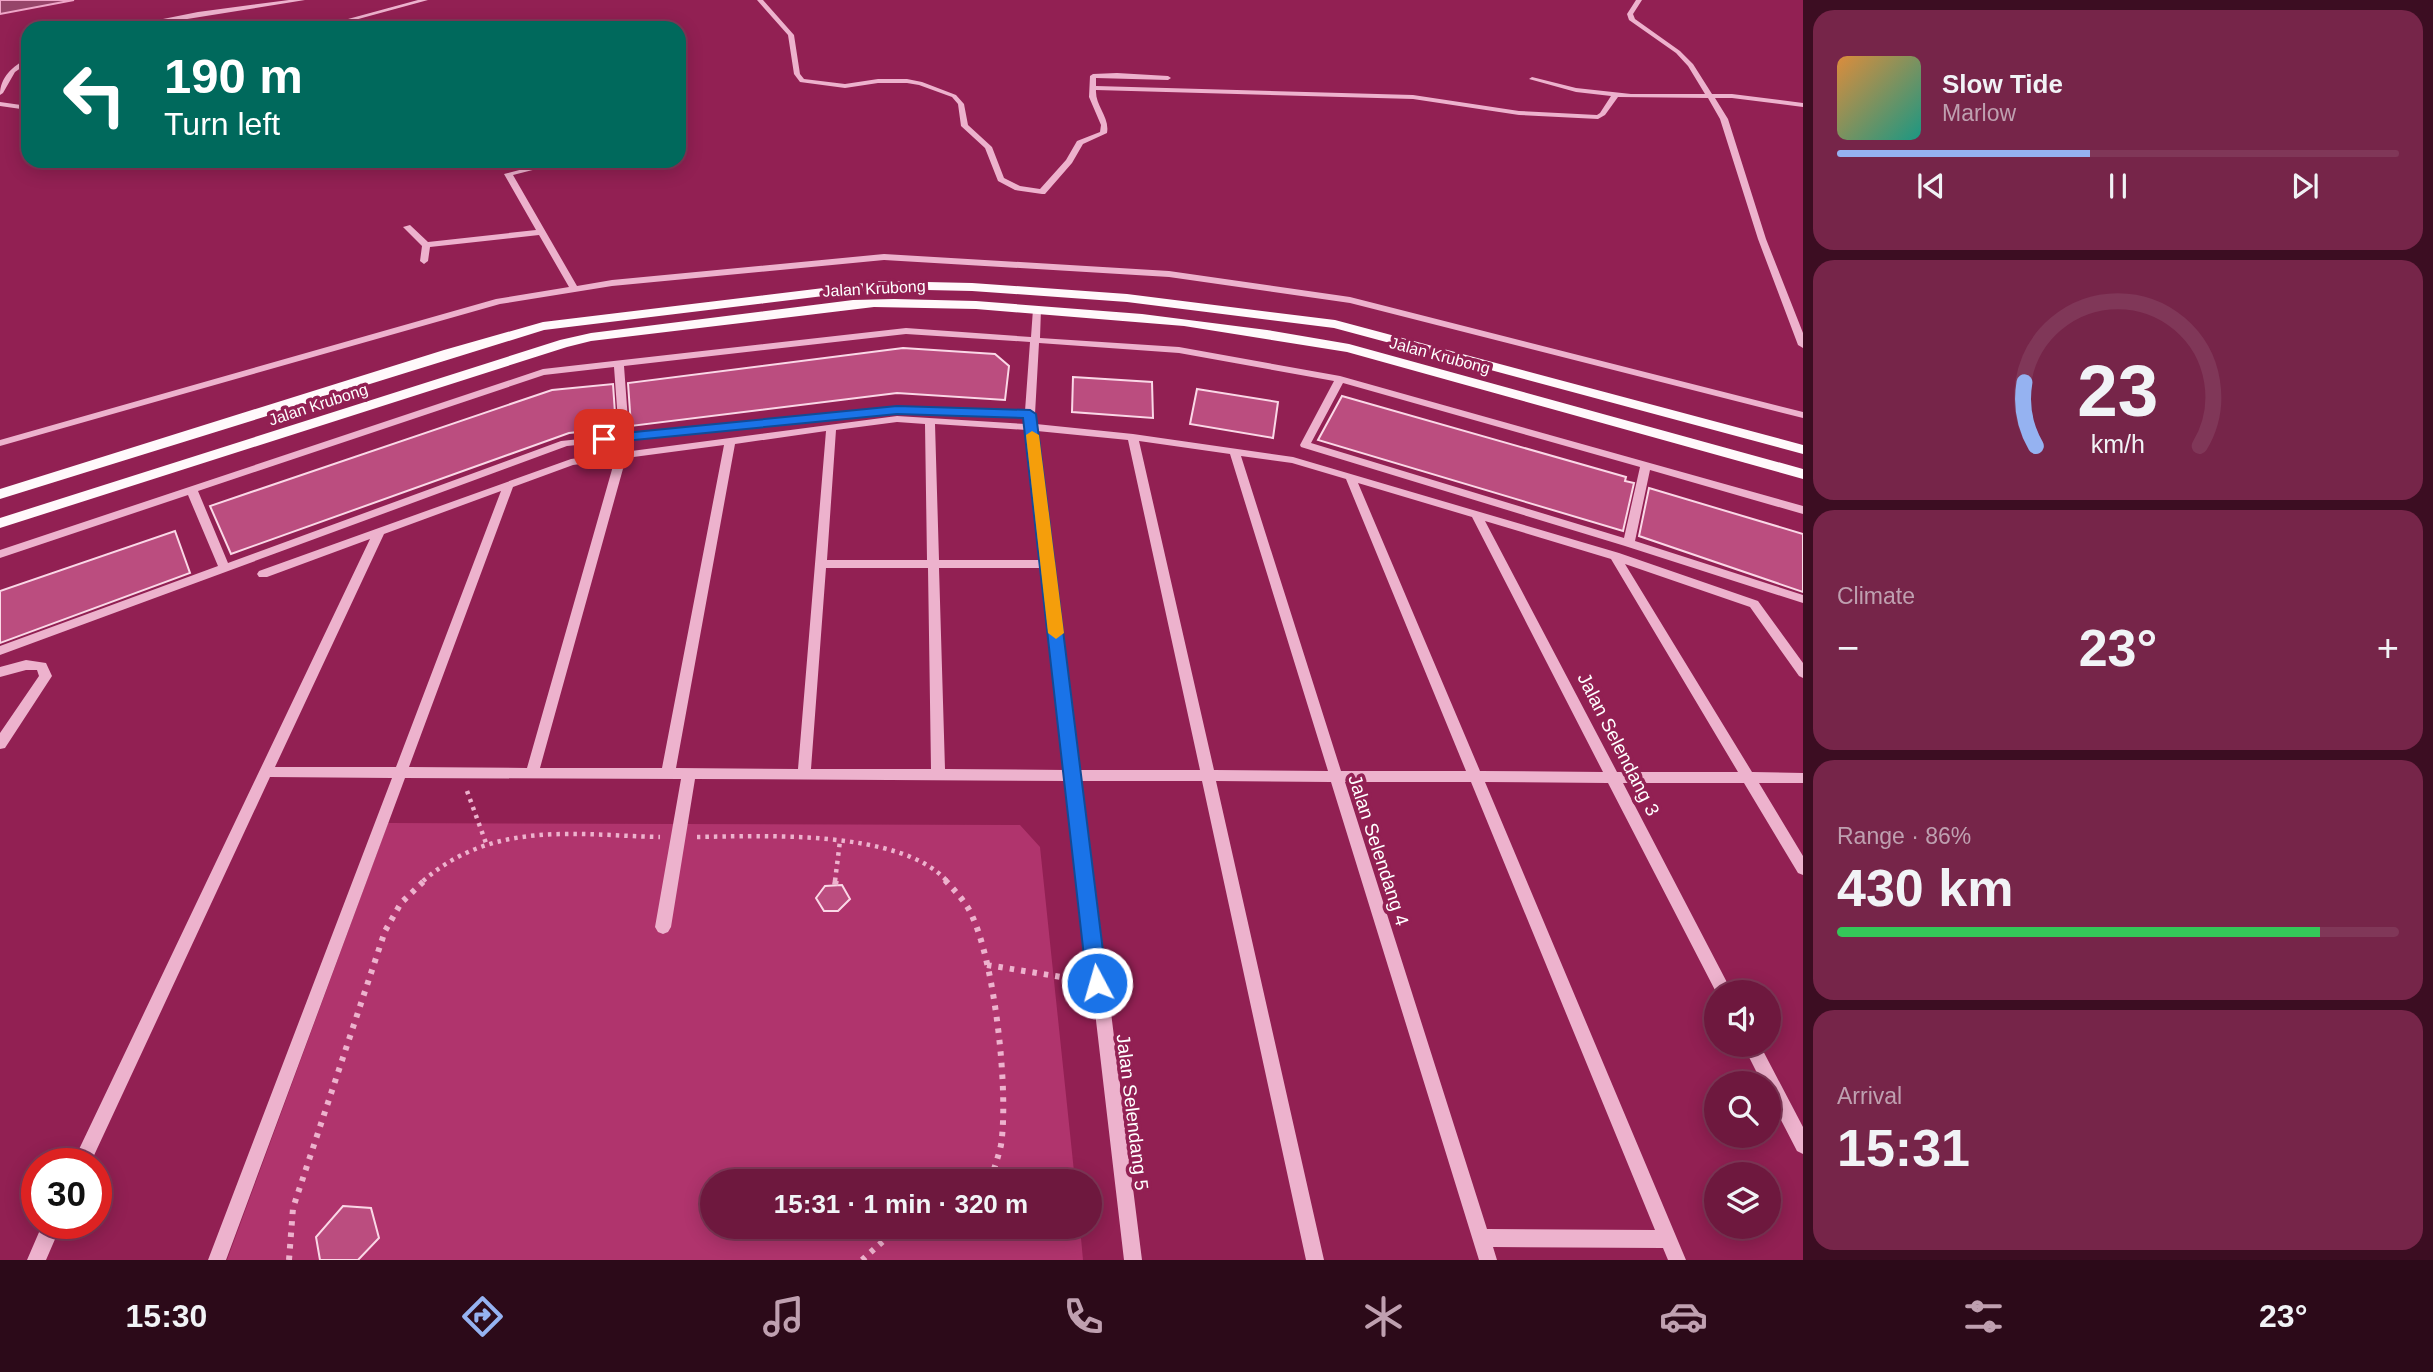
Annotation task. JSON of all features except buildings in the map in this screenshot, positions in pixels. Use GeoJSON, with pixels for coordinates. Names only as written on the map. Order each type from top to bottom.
{"type":"FeatureCollection","features":[{"type":"Feature","properties":{"kind":"main road","name":"Jalan Krubong"},"geometry":{"type":"LineString","coordinates":[[0,494],[543,326],[881,285],[972,288],[1158,301],[1335,324],[1803,450]]}},
{"type":"Feature","properties":{"kind":"main road","name":"Jalan Krubong"},"geometry":{"type":"LineString","coordinates":[[0,523],[384,401],[503,358],[591,337],[892,301],[1149,318],[1349,348],[1803,474]]}},
{"type":"Feature","properties":{"kind":"main road"},"geometry":{"type":"LineString","coordinates":[[374,377],[288,415],[37,492],[18,500],[13,507],[35,506],[293,425],[384,401]]}},
{"type":"Feature","properties":{"kind":"street"},"geometry":{"type":"LineString","coordinates":[[157,21],[302,0]]}},
{"type":"Feature","properties":{"kind":"street"},"geometry":{"type":"LineString","coordinates":[[351,19],[406,2],[425,0]]}},
{"type":"Feature","properties":{"kind":"street"},"geometry":{"type":"LineString","coordinates":[[760,0],[792,35],[797,74],[802,81],[845,86],[878,81],[906,81],[920,83],[954,96],[961,104],[965,126],[988,148],[1000,179],[1018,188],[1042,192],[1069,161],[1080,143],[1103,133],[1105,125],[1092,97],[1093,76],[1168,78]]}},
{"type":"Feature","properties":{"kind":"street"},"geometry":{"type":"LineString","coordinates":[[1639,0],[1630,14],[1632,20],[1678,52],[1713,98],[1724,120],[1762,239],[1803,345]]}},
{"type":"Feature","properties":{"kind":"street"},"geometry":{"type":"LineString","coordinates":[[0,93],[12,71],[21,65]]}},
{"type":"Feature","properties":{"kind":"street"},"geometry":{"type":"LineString","coordinates":[[1532,79],[1576,90],[1616,94],[1713,98],[1732,96],[1803,105]]}},
{"type":"Feature","properties":{"kind":"street"},"geometry":{"type":"LineString","coordinates":[[1093,88],[1413,97],[1519,113],[1598,117],[1616,94]]}},
{"type":"Feature","properties":{"kind":"street"},"geometry":{"type":"LineString","coordinates":[[0,104],[21,107]]}},
{"type":"Feature","properties":{"kind":"street"},"geometry":{"type":"LineString","coordinates":[[534,168],[508,174],[574,288]]}},
{"type":"Feature","properties":{"kind":"street"},"geometry":{"type":"LineString","coordinates":[[407,227],[426,245],[542,232]]}},
{"type":"Feature","properties":{"kind":"street"},"geometry":{"type":"LineString","coordinates":[[424,261],[426,245]]}},
{"type":"Feature","properties":{"kind":"street"},"geometry":{"type":"LineString","coordinates":[[0,443],[475,307],[574,288],[884,257],[1108,268],[1350,300],[1803,415]]}},
{"type":"Feature","properties":{"kind":"street","name":"Jalan Selendang 5"},"geometry":{"type":"LineString","coordinates":[[1037,309],[1033,339],[1030,421],[1133,1260]]}},
{"type":"Feature","properties":{"kind":"street"},"geometry":{"type":"LineString","coordinates":[[0,554],[543,372],[906,331],[1179,350],[1340,379],[1803,510]]}},
{"type":"Feature","properties":{"kind":"street"},"geometry":{"type":"LineString","coordinates":[[619,364],[624,436]]}},
{"type":"Feature","properties":{"kind":"street"},"geometry":{"type":"LineString","coordinates":[[1340,379],[1305,445],[1629,542],[1803,599]]}},
{"type":"Feature","properties":{"kind":"street"},"geometry":{"type":"LineString","coordinates":[[0,651],[565,443],[897,410],[1030,421],[1133,436],[1293,460],[1350,476],[1615,556],[1754,604],[1803,673]]}},
{"type":"Feature","properties":{"kind":"street"},"geometry":{"type":"LineString","coordinates":[[263,574],[571,462],[897,419],[1030,421]]}},
{"type":"Feature","properties":{"kind":"street"},"geometry":{"type":"LineString","coordinates":[[930,421],[938,775]]}},
{"type":"Feature","properties":{"kind":"street"},"geometry":{"type":"LineString","coordinates":[[804,774],[831,429]]}},
{"type":"Feature","properties":{"kind":"street"},"geometry":{"type":"LineString","coordinates":[[1133,436],[1315,1260]]}},
{"type":"Feature","properties":{"kind":"street"},"geometry":{"type":"LineString","coordinates":[[668,774],[730,441]]}},
{"type":"Feature","properties":{"kind":"street","name":"Jalan Selendang 4"},"geometry":{"type":"LineString","coordinates":[[1234,451],[1488,1260]]}},
{"type":"Feature","properties":{"kind":"street"},"geometry":{"type":"LineString","coordinates":[[532,773],[621,456]]}},
{"type":"Feature","properties":{"kind":"street"},"geometry":{"type":"LineString","coordinates":[[1629,542],[1646,465]]}},
{"type":"Feature","properties":{"kind":"street"},"geometry":{"type":"LineString","coordinates":[[1350,476],[1677,1260]]}},
{"type":"Feature","properties":{"kind":"street"},"geometry":{"type":"LineString","coordinates":[[217,1260],[508,487]]}},
{"type":"Feature","properties":{"kind":"street"},"geometry":{"type":"LineString","coordinates":[[192,490],[225,569]]}},
{"type":"Feature","properties":{"kind":"street","name":"Jalan Selendang 3"},"geometry":{"type":"LineString","coordinates":[[1477,516],[1718,980]]}},
{"type":"Feature","properties":{"kind":"street"},"geometry":{"type":"LineString","coordinates":[[89,1148],[379,532]]}},
{"type":"Feature","properties":{"kind":"street"},"geometry":{"type":"LineString","coordinates":[[1615,556],[1803,869]]}},
{"type":"Feature","properties":{"kind":"street"},"geometry":{"type":"LineString","coordinates":[[819,564],[1047,564]]}},
{"type":"Feature","properties":{"kind":"street"},"geometry":{"type":"LineString","coordinates":[[0,671],[26,664],[42,666],[46,676],[0,744]]}},
{"type":"Feature","properties":{"kind":"street"},"geometry":{"type":"LineString","coordinates":[[267,772],[1803,778]]}},
{"type":"Feature","properties":{"kind":"street"},"geometry":{"type":"LineString","coordinates":[[663,927],[690,774]]}},
{"type":"Feature","properties":{"kind":"street"},"geometry":{"type":"LineString","coordinates":[[1757,1057],[1803,1145]]}},
{"type":"Feature","properties":{"kind":"street"},"geometry":{"type":"LineString","coordinates":[[1481,1238],[1668,1239]]}},
{"type":"Feature","properties":{"kind":"street"},"geometry":{"type":"LineString","coordinates":[[36,1260],[46,1239]]}},
{"type":"Feature","properties":{"kind":"path"},"geometry":{"type":"LineString","coordinates":[[460,773],[486,843]]}},
{"type":"Feature","properties":{"kind":"path"},"geometry":{"type":"LineString","coordinates":[[289,1260],[293,1208],[391,915],[412,891],[437,870],[486,843],[533,836],[841,841],[885,849],[909,858],[949,883],[964,901],[974,920],[987,965],[1004,1119],[1000,1154],[994,1169]]}},
{"type":"Feature","properties":{"kind":"path"},"geometry":{"type":"LineString","coordinates":[[835,886],[841,841]]}},
{"type":"Feature","properties":{"kind":"path"},"geometry":{"type":"LineString","coordinates":[[987,965],[1097,983]]}},
{"type":"Feature","properties":{"kind":"path"},"geometry":{"type":"LineString","coordinates":[[862,1260],[885,1239]]}},
{"type":"Feature","properties":{"kind":"shaded area"},"geometry":{"type":"Polygon","coordinates":[[[0,0],[74,0],[0,14],[0,0]]]}},
{"type":"Feature","properties":{"kind":"shaded area"},"geometry":{"type":"Polygon","coordinates":[[[388,823],[1020,825],[1040,847],[1074,1169],[700,1169],[700,1239],[1081,1239],[1083,1260],[227,1260],[388,823]]]}},
{"type":"Feature","properties":{"kind":"slow traffic"},"geometry":{"type":"LineString","coordinates":[[1032,435],[1056,633]]}},
{"type":"Feature","properties":{"kind":"route"},"geometry":{"type":"LineString","coordinates":[[604,439],[897,410],[1030,414],[1097,983]]}}]}
